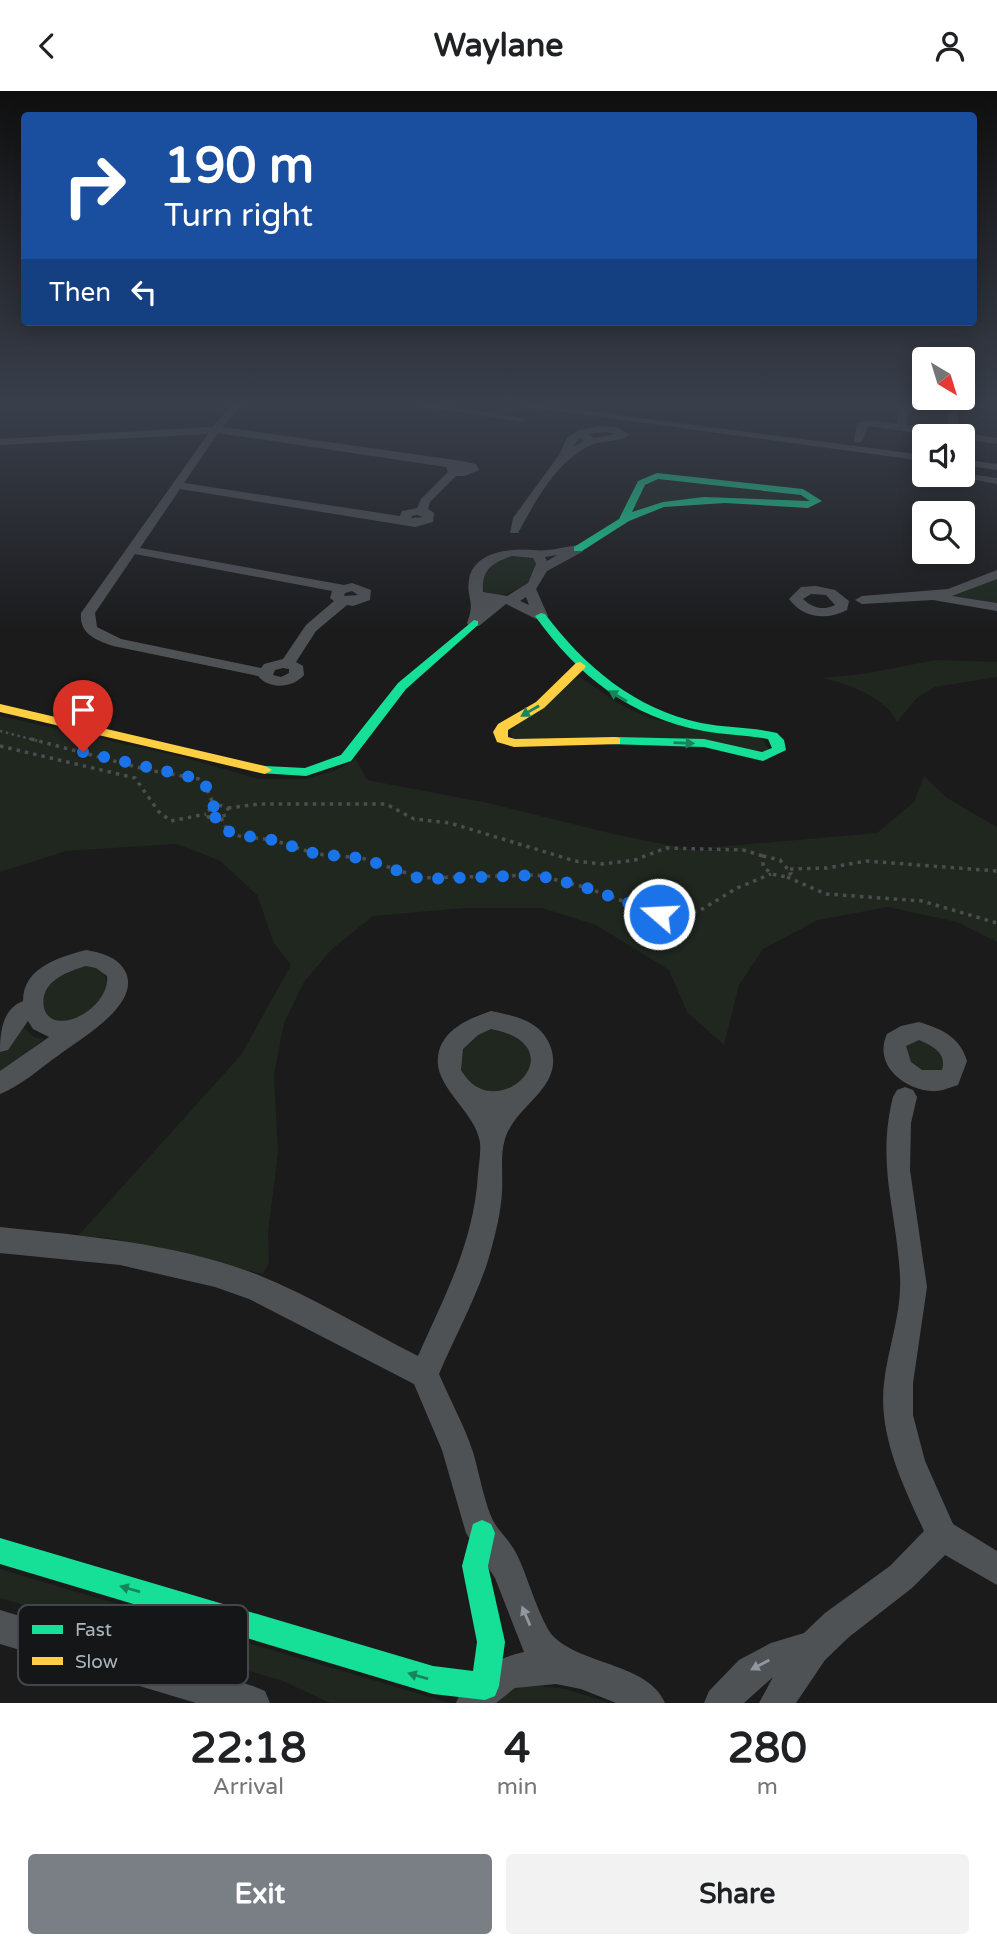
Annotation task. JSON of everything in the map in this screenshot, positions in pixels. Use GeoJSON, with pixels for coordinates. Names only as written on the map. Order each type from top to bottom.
{"type":"FeatureCollection","features":[{"type":"Feature","properties":{"kind":"street"},"geometry":{"type":"LineString","coordinates":[[132,550],[343,595],[297,646],[288,663],[273,665],[265,673],[118,643],[88,628],[88,613],[180,480]]}},
{"type":"Feature","properties":{"kind":"street"},"geometry":{"type":"LineString","coordinates":[[177,485],[415,523],[429,519],[430,515],[421,511],[425,501],[444,480]]}},
{"type":"Feature","properties":{"kind":"street"},"geometry":{"type":"LineString","coordinates":[[474,623],[480,607],[477,577],[506,546],[519,518],[546,480]]}},
{"type":"Feature","properties":{"kind":"street"},"geometry":{"type":"LineString","coordinates":[[624,519],[641,483],[647,480]]}},
{"type":"Feature","properties":{"kind":"street"},"geometry":{"type":"LineString","coordinates":[[0,708],[272,772],[306,772],[346,758],[402,687],[474,623],[505,600],[529,589],[543,568],[624,519],[690,502],[747,500],[808,505],[817,501],[803,492],[702,480]]}},
{"type":"Feature","properties":{"kind":"street"},"geometry":{"type":"LineString","coordinates":[[514,530],[519,543],[543,562],[543,568]]}},
{"type":"Feature","properties":{"kind":"street"},"geometry":{"type":"LineString","coordinates":[[492,560],[515,551],[533,553],[578,549]]}},
{"type":"Feature","properties":{"kind":"street"},"geometry":{"type":"LineString","coordinates":[[934,597],[964,589],[997,574]]}},
{"type":"Feature","properties":{"kind":"street"},"geometry":{"type":"LineString","coordinates":[[529,589],[541,616],[560,645],[609,691],[637,707],[686,723],[763,733],[777,740],[779,750],[762,757],[704,743],[552,740],[514,743],[502,739],[500,732],[503,727],[540,705],[580,666]]}},
{"type":"Feature","properties":{"kind":"street"},"geometry":{"type":"LineString","coordinates":[[477,594],[505,600],[541,616]]}},
{"type":"Feature","properties":{"kind":"street"},"geometry":{"type":"LineString","coordinates":[[839,601],[934,597],[997,607]]}},
{"type":"Feature","properties":{"kind":"street"},"geometry":{"type":"LineString","coordinates":[[0,1042],[25,1009],[32,985],[42,974],[71,959],[99,960],[110,965],[117,974],[118,985],[106,1009],[34,1057],[0,1084]]}},
{"type":"Feature","properties":{"kind":"street"},"geometry":{"type":"LineString","coordinates":[[25,1009],[29,1018],[50,1028],[78,1025],[92,1019]]}},
{"type":"Feature","properties":{"kind":"street"},"geometry":{"type":"LineString","coordinates":[[424,1374],[478,1252],[489,1197],[492,1140],[506,1110],[533,1087],[541,1074],[544,1060],[534,1035],[507,1021],[475,1024],[463,1032],[453,1043],[449,1056],[450,1070],[456,1083],[468,1093],[494,1101],[520,1096]]}},
{"type":"Feature","properties":{"kind":"street"},"geometry":{"type":"LineString","coordinates":[[905,1097],[920,1086],[950,1078],[955,1071],[954,1055],[940,1039],[919,1031],[901,1035],[893,1048],[900,1066],[905,1097],[894,1145],[913,1262],[914,1290],[898,1411],[902,1435],[917,1481],[942,1535],[997,1569]]}},
{"type":"Feature","properties":{"kind":"street"},"geometry":{"type":"LineString","coordinates":[[900,1066],[914,1077],[932,1083]]}},
{"type":"Feature","properties":{"kind":"street"},"geometry":{"type":"LineString","coordinates":[[468,1093],[492,1140]]}},
{"type":"Feature","properties":{"kind":"street"},"geometry":{"type":"LineString","coordinates":[[0,1240],[120,1252],[215,1274],[254,1287],[424,1374],[457,1449],[482,1533],[496,1547],[507,1568],[539,1647],[566,1669]]}},
{"type":"Feature","properties":{"kind":"street"},"geometry":{"type":"LineString","coordinates":[[479,1694],[491,1658],[475,1577],[474,1552],[482,1533]]}},
{"type":"Feature","properties":{"kind":"street"},"geometry":{"type":"LineString","coordinates":[[776,1703],[813,1648],[837,1625],[901,1577],[942,1535]]}},
{"type":"Feature","properties":{"kind":"street"},"geometry":{"type":"LineString","coordinates":[[0,1551],[181,1605]]}},
{"type":"Feature","properties":{"kind":"street"},"geometry":{"type":"LineString","coordinates":[[248,1625],[479,1694]]}},
{"type":"Feature","properties":{"kind":"street"},"geometry":{"type":"LineString","coordinates":[[0,1627],[18,1632]]}},
{"type":"Feature","properties":{"kind":"street"},"geometry":{"type":"LineString","coordinates":[[721,1703],[748,1671],[778,1655],[813,1648]]}},
{"type":"Feature","properties":{"kind":"street"},"geometry":{"type":"LineString","coordinates":[[479,1694],[500,1674],[521,1667],[566,1669],[598,1677],[648,1703]]}},
{"type":"Feature","properties":{"kind":"street"},"geometry":{"type":"LineString","coordinates":[[193,1685],[253,1703]]}},
{"type":"Feature","properties":{"kind":"path"},"geometry":{"type":"LineString","coordinates":[[0,731],[148,770],[199,779],[205,784],[214,806]]}},
{"type":"Feature","properties":{"kind":"path"},"geometry":{"type":"LineString","coordinates":[[0,746],[135,778],[145,790],[153,807],[172,821],[206,814],[214,806]]}},
{"type":"Feature","properties":{"kind":"path"},"geometry":{"type":"LineString","coordinates":[[214,806],[228,808],[278,804],[386,804],[414,819],[450,823],[575,861],[602,865],[635,860],[666,848],[743,850],[779,859],[790,869],[827,868],[866,861],[997,871]]}},
{"type":"Feature","properties":{"kind":"path"},"geometry":{"type":"LineString","coordinates":[[206,814],[210,818],[221,818],[228,812],[228,808]]}},
{"type":"Feature","properties":{"kind":"path"},"geometry":{"type":"LineString","coordinates":[[221,818],[228,831],[239,835],[273,840],[316,854],[362,858],[421,879],[537,875],[584,887],[659,914],[699,911],[737,888],[771,874],[787,877],[826,894],[861,899],[922,901],[997,923]]}},
{"type":"Feature","properties":{"kind":"path"},"geometry":{"type":"LineString","coordinates":[[763,856],[763,866],[771,874]]}},
{"type":"Feature","properties":{"kind":"path"},"geometry":{"type":"LineString","coordinates":[[787,877],[790,869]]}},
{"type":"Feature","properties":{"kind":"shaded area"},"geometry":{"type":"Polygon","coordinates":[[[651,480],[793,493],[813,501],[704,499],[640,511],[632,507],[651,480]]]}},
{"type":"Feature","properties":{"kind":"shaded area"},"geometry":{"type":"Polygon","coordinates":[[[523,556],[533,559],[536,566],[525,587],[499,596],[483,591],[480,586],[483,579],[495,563],[507,557],[523,556]]]}},
{"type":"Feature","properties":{"kind":"shaded area"},"geometry":{"type":"Polygon","coordinates":[[[997,578],[997,604],[952,597],[954,595],[997,578]]]}},
{"type":"Feature","properties":{"kind":"shaded area"},"geometry":{"type":"Polygon","coordinates":[[[936,660],[997,662],[997,677],[935,687],[917,698],[897,722],[892,713],[864,692],[821,678],[862,674],[936,660]]]}},
{"type":"Feature","properties":{"kind":"shaded area"},"geometry":{"type":"Polygon","coordinates":[[[580,677],[619,704],[652,719],[761,737],[770,751],[513,741],[510,731],[580,677]]]}},
{"type":"Feature","properties":{"kind":"shaded area"},"geometry":{"type":"Polygon","coordinates":[[[0,716],[182,757],[259,779],[306,779],[336,770],[356,759],[367,780],[488,803],[692,850],[737,850],[703,848],[877,833],[914,802],[924,776],[947,798],[997,827],[997,942],[957,922],[888,907],[818,920],[763,949],[739,985],[724,1045],[687,1012],[669,970],[596,925],[542,908],[465,908],[373,916],[332,949],[304,982],[284,1023],[274,1075],[278,1153],[268,1233],[269,1263],[263,1274],[110,1238],[78,1236],[241,1055],[291,965],[274,943],[257,895],[219,860],[176,844],[66,851],[0,872],[0,716]]]}},
{"type":"Feature","properties":{"kind":"shaded area"},"geometry":{"type":"Polygon","coordinates":[[[71,965],[94,966],[103,971],[109,987],[98,1003],[85,1014],[69,1020],[50,1021],[34,993],[71,965]]]}},
{"type":"Feature","properties":{"kind":"shaded area"},"geometry":{"type":"Polygon","coordinates":[[[21,1025],[34,1037],[44,1039],[0,1074],[0,1053],[21,1025]]]}},
{"type":"Feature","properties":{"kind":"shaded area"},"geometry":{"type":"Polygon","coordinates":[[[497,1027],[529,1044],[534,1066],[517,1086],[498,1093],[479,1089],[459,1071],[459,1050],[484,1029],[497,1027]]]}},
{"type":"Feature","properties":{"kind":"shaded area"},"geometry":{"type":"Polygon","coordinates":[[[910,1039],[931,1040],[949,1067],[933,1076],[909,1066],[905,1042],[910,1039]]]}},
{"type":"Feature","properties":{"kind":"shaded area"},"geometry":{"type":"Polygon","coordinates":[[[0,1569],[121,1605],[24,1605],[0,1598],[0,1569]]]}},
{"type":"Feature","properties":{"kind":"shaded area"},"geometry":{"type":"Polygon","coordinates":[[[248,1643],[450,1703],[330,1703],[283,1681],[248,1671],[248,1643]]]}},
{"type":"Feature","properties":{"kind":"shaded area"},"geometry":{"type":"Polygon","coordinates":[[[524,1684],[566,1689],[610,1703],[493,1703],[524,1684]]]}},
{"type":"Feature","properties":{"kind":"traffic: fast"},"geometry":{"type":"LineString","coordinates":[[624,519],[641,483],[647,480]]}},
{"type":"Feature","properties":{"kind":"traffic: fast"},"geometry":{"type":"LineString","coordinates":[[578,549],[626,519],[663,505],[704,500],[808,505],[817,501],[803,492],[696,480]]}},
{"type":"Feature","properties":{"kind":"traffic: fast"},"geometry":{"type":"LineString","coordinates":[[541,616],[573,656],[610,688],[631,701],[677,721],[772,736],[777,740],[779,750],[763,757],[704,743],[615,741]]}},
{"type":"Feature","properties":{"kind":"traffic: fast"},"geometry":{"type":"LineString","coordinates":[[265,770],[306,772],[346,758],[402,686],[474,623]]}},
{"type":"Feature","properties":{"kind":"traffic: fast"},"geometry":{"type":"LineString","coordinates":[[248,1625],[433,1680],[485,1686],[491,1642],[475,1566],[482,1533]]}},
{"type":"Feature","properties":{"kind":"traffic: fast"},"geometry":{"type":"LineString","coordinates":[[0,1551],[181,1605]]}},
{"type":"Feature","properties":{"kind":"traffic: slow"},"geometry":{"type":"LineString","coordinates":[[580,666],[540,705],[503,727],[500,732],[502,739],[514,743],[615,741]]}},
{"type":"Feature","properties":{"kind":"traffic: slow"},"geometry":{"type":"LineString","coordinates":[[0,708],[265,770]]}},
{"type":"Feature","properties":{"kind":"route"},"geometry":{"type":"LineString","coordinates":[[83,752],[148,770],[199,779],[205,784],[214,806],[207,811],[208,817],[221,818],[222,825],[228,831],[239,835],[273,840],[316,854],[362,858],[421,879],[537,875],[584,887],[659,914]]}}]}
